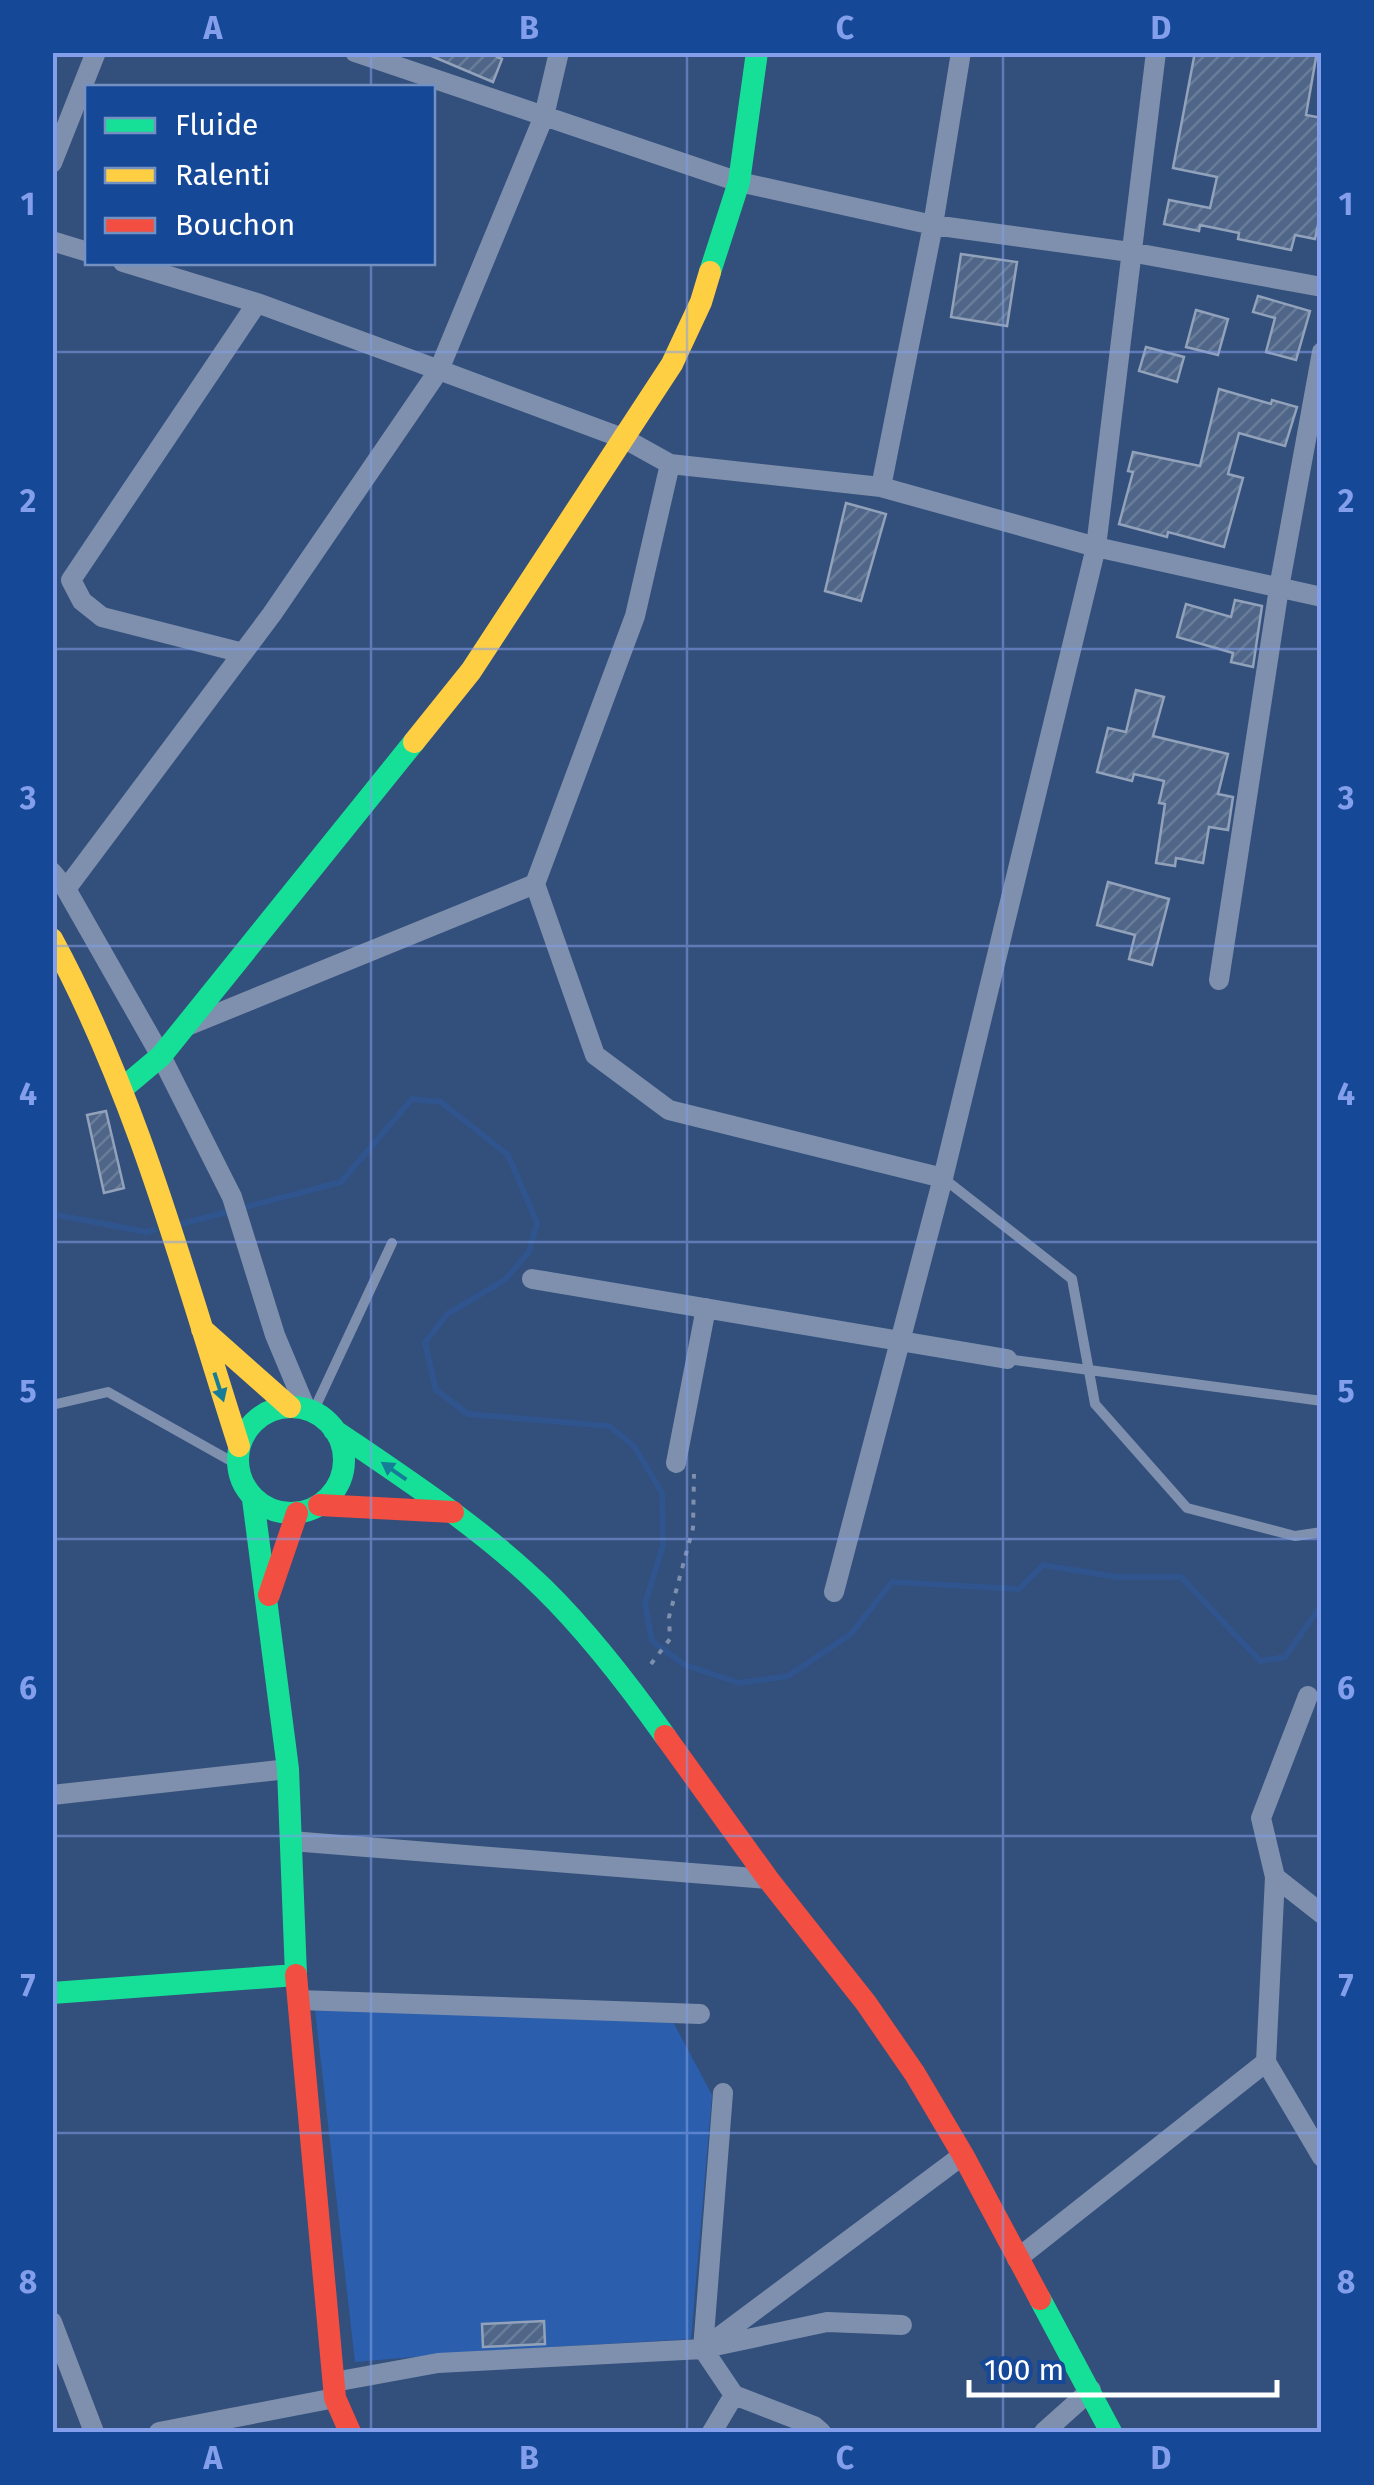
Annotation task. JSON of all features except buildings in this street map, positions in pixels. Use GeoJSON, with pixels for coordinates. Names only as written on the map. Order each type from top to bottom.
{"type":"FeatureCollection","features":[{"type":"Feature","properties":{"kind":"main road"},"geometry":{"type":"LineString","coordinates":[[123,1088],[161,1056],[472,671],[672,364],[701,302],[739,182],[757,52]]}},
{"type":"Feature","properties":{"kind":"main road"},"geometry":{"type":"LineString","coordinates":[[52,939],[84,998],[123,1088],[239,1456],[242,1484],[253,1498],[281,1513],[308,1509],[453,1512]]}},
{"type":"Feature","properties":{"kind":"main road"},"geometry":{"type":"LineString","coordinates":[[199,1326],[303,1410],[453,1512],[544,1589],[628,1684],[768,1879],[866,2002],[914,2074],[963,2155],[1111,2432]]}},
{"type":"Feature","properties":{"kind":"main road"},"geometry":{"type":"LineString","coordinates":[[239,1456],[246,1431],[258,1418],[273,1410],[303,1410]]}},
{"type":"Feature","properties":{"kind":"main road"},"geometry":{"type":"LineString","coordinates":[[268,1600],[308,1509],[336,1488],[344,1466],[341,1442],[334,1430]]}},
{"type":"Feature","properties":{"kind":"main road"},"geometry":{"type":"LineString","coordinates":[[253,1498],[288,1770],[296,1975],[334,2390],[350,2432]]}},
{"type":"Feature","properties":{"kind":"main road"},"geometry":{"type":"LineString","coordinates":[[52,1993],[296,1975]]}},
{"type":"Feature","properties":{"kind":"street"},"geometry":{"type":"LineString","coordinates":[[52,162],[96,52]]}},
{"type":"Feature","properties":{"kind":"street"},"geometry":{"type":"LineString","coordinates":[[355,52],[739,182],[933,224],[1130,252],[1322,287]]}},
{"type":"Feature","properties":{"kind":"street"},"geometry":{"type":"LineString","coordinates":[[66,890],[243,653],[440,370],[544,116],[560,52]]}},
{"type":"Feature","properties":{"kind":"street"},"geometry":{"type":"LineString","coordinates":[[881,488],[933,224],[961,52]]}},
{"type":"Feature","properties":{"kind":"street"},"geometry":{"type":"LineString","coordinates":[[834,1592],[943,1178],[1096,547],[1156,52]]}},
{"type":"Feature","properties":{"kind":"street"},"geometry":{"type":"LineString","coordinates":[[52,241],[85,251]]}},
{"type":"Feature","properties":{"kind":"street"},"geometry":{"type":"LineString","coordinates":[[133,265],[257,303],[440,370],[625,439],[670,464],[881,488],[1096,547],[1322,598]]}},
{"type":"Feature","properties":{"kind":"street"},"geometry":{"type":"LineString","coordinates":[[243,653],[102,617],[82,601],[71,580],[257,303]]}},
{"type":"Feature","properties":{"kind":"street"},"geometry":{"type":"LineString","coordinates":[[1219,980],[1279,588],[1322,352]]}},
{"type":"Feature","properties":{"kind":"street"},"geometry":{"type":"LineString","coordinates":[[670,464],[635,616],[536,884],[595,1055],[669,1110],[943,1178]]}},
{"type":"Feature","properties":{"kind":"street"},"geometry":{"type":"LineString","coordinates":[[52,872],[161,1056],[232,1197],[303,1410]]}},
{"type":"Feature","properties":{"kind":"street"},"geometry":{"type":"LineString","coordinates":[[184,1027],[536,884]]}},
{"type":"Feature","properties":{"kind":"street"},"geometry":{"type":"LineString","coordinates":[[532,1279],[1008,1359]]}},
{"type":"Feature","properties":{"kind":"street"},"geometry":{"type":"LineString","coordinates":[[676,1463],[706,1308]]}},
{"type":"Feature","properties":{"kind":"street"},"geometry":{"type":"LineString","coordinates":[[1308,1696],[1262,1818],[1275,1877],[1266,2062],[1322,2156]]}},
{"type":"Feature","properties":{"kind":"street"},"geometry":{"type":"LineString","coordinates":[[52,1794],[288,1770]]}},
{"type":"Feature","properties":{"kind":"street"},"geometry":{"type":"LineString","coordinates":[[291,1841],[768,1879]]}},
{"type":"Feature","properties":{"kind":"street"},"geometry":{"type":"LineString","coordinates":[[1275,1877],[1322,1914]]}},
{"type":"Feature","properties":{"kind":"street"},"geometry":{"type":"LineString","coordinates":[[299,2000],[700,2014]]}},
{"type":"Feature","properties":{"kind":"street"},"geometry":{"type":"LineString","coordinates":[[1017,2259],[1266,2062]]}},
{"type":"Feature","properties":{"kind":"street"},"geometry":{"type":"LineString","coordinates":[[723,2093],[703,2349],[734,2394],[821,2432]]}},
{"type":"Feature","properties":{"kind":"street"},"geometry":{"type":"LineString","coordinates":[[703,2349],[963,2155]]}},
{"type":"Feature","properties":{"kind":"street"},"geometry":{"type":"LineString","coordinates":[[52,2322],[94,2432]]}},
{"type":"Feature","properties":{"kind":"street"},"geometry":{"type":"LineString","coordinates":[[159,2432],[438,2363],[703,2349],[828,2322],[902,2325]]}},
{"type":"Feature","properties":{"kind":"street"},"geometry":{"type":"LineString","coordinates":[[1044,2432],[1091,2390]]}},
{"type":"Feature","properties":{"kind":"street"},"geometry":{"type":"LineString","coordinates":[[712,2432],[734,2394]]}},
{"type":"Feature","properties":{"kind":"lane"},"geometry":{"type":"LineString","coordinates":[[943,1178],[1072,1279],[1096,1404],[1187,1508],[1296,1536],[1322,1532]]}},
{"type":"Feature","properties":{"kind":"lane"},"geometry":{"type":"LineString","coordinates":[[303,1410],[392,1242]]}},
{"type":"Feature","properties":{"kind":"lane"},"geometry":{"type":"LineString","coordinates":[[1008,1359],[1322,1401]]}},
{"type":"Feature","properties":{"kind":"lane"},"geometry":{"type":"LineString","coordinates":[[52,1405],[108,1392],[239,1456]]}},
{"type":"Feature","properties":{"kind":"path"},"geometry":{"type":"LineString","coordinates":[[658,1657],[670,1639],[669,1617],[693,1528],[694,1473],[676,1463]]}},
{"type":"Feature","properties":{"kind":"shaded area"},"geometry":{"type":"Polygon","coordinates":[[[315,2009],[672,2020],[712,2095],[691,2339],[355,2362],[315,2009]]]}},
{"type":"Feature","properties":{"kind":"waterway"},"geometry":{"type":"LineString","coordinates":[[181,1224],[341,1182],[412,1099],[441,1102],[508,1155],[537,1223],[529,1252],[505,1280],[447,1314],[425,1343],[436,1390],[468,1414],[609,1426],[634,1446],[662,1493],[663,1545],[645,1604],[652,1641],[685,1665],[739,1683],[788,1676],[851,1634],[892,1582],[1019,1589],[1043,1565],[1117,1577],[1181,1577],[1260,1661],[1285,1657],[1322,1604]]}},
{"type":"Feature","properties":{"kind":"waterway"},"geometry":{"type":"LineString","coordinates":[[52,1214],[146,1232],[154,1230]]}},
{"type":"Feature","properties":{"kind":"traffic: fast"},"geometry":{"type":"LineString","coordinates":[[710,272],[739,182],[757,52]]}},
{"type":"Feature","properties":{"kind":"traffic: fast"},"geometry":{"type":"LineString","coordinates":[[123,1088],[161,1056],[414,742]]}},
{"type":"Feature","properties":{"kind":"traffic: fast"},"geometry":{"type":"LineString","coordinates":[[291,1407],[311,1411],[328,1423],[340,1440],[344,1460],[340,1480],[328,1497],[311,1509],[291,1513],[271,1509],[254,1497],[242,1480],[238,1460],[242,1440],[254,1423],[271,1411],[291,1407]]}},
{"type":"Feature","properties":{"kind":"traffic: fast"},"geometry":{"type":"LineString","coordinates":[[334,1430],[468,1524],[543,1588],[607,1659],[665,1736]]}},
{"type":"Feature","properties":{"kind":"traffic: fast"},"geometry":{"type":"LineString","coordinates":[[52,1993],[296,1975],[288,1769],[253,1499]]}},
{"type":"Feature","properties":{"kind":"traffic: fast"},"geometry":{"type":"LineString","coordinates":[[1040,2299],[1111,2432]]}},
{"type":"Feature","properties":{"kind":"traffic: slow"},"geometry":{"type":"LineString","coordinates":[[414,742],[471,671],[672,364],[701,302],[710,272]]}},
{"type":"Feature","properties":{"kind":"traffic: slow"},"geometry":{"type":"LineString","coordinates":[[52,939],[110,1061],[134,1124],[239,1446]]}},
{"type":"Feature","properties":{"kind":"traffic: slow"},"geometry":{"type":"LineString","coordinates":[[202,1329],[290,1407]]}},
{"type":"Feature","properties":{"kind":"traffic: jam"},"geometry":{"type":"LineString","coordinates":[[319,1505],[453,1512]]}},
{"type":"Feature","properties":{"kind":"traffic: jam"},"geometry":{"type":"LineString","coordinates":[[269,1595],[297,1513]]}},
{"type":"Feature","properties":{"kind":"traffic: jam"},"geometry":{"type":"LineString","coordinates":[[665,1736],[915,2074],[1040,2299]]}},
{"type":"Feature","properties":{"kind":"traffic: jam"},"geometry":{"type":"LineString","coordinates":[[296,1975],[335,2398],[350,2432]]}}]}
